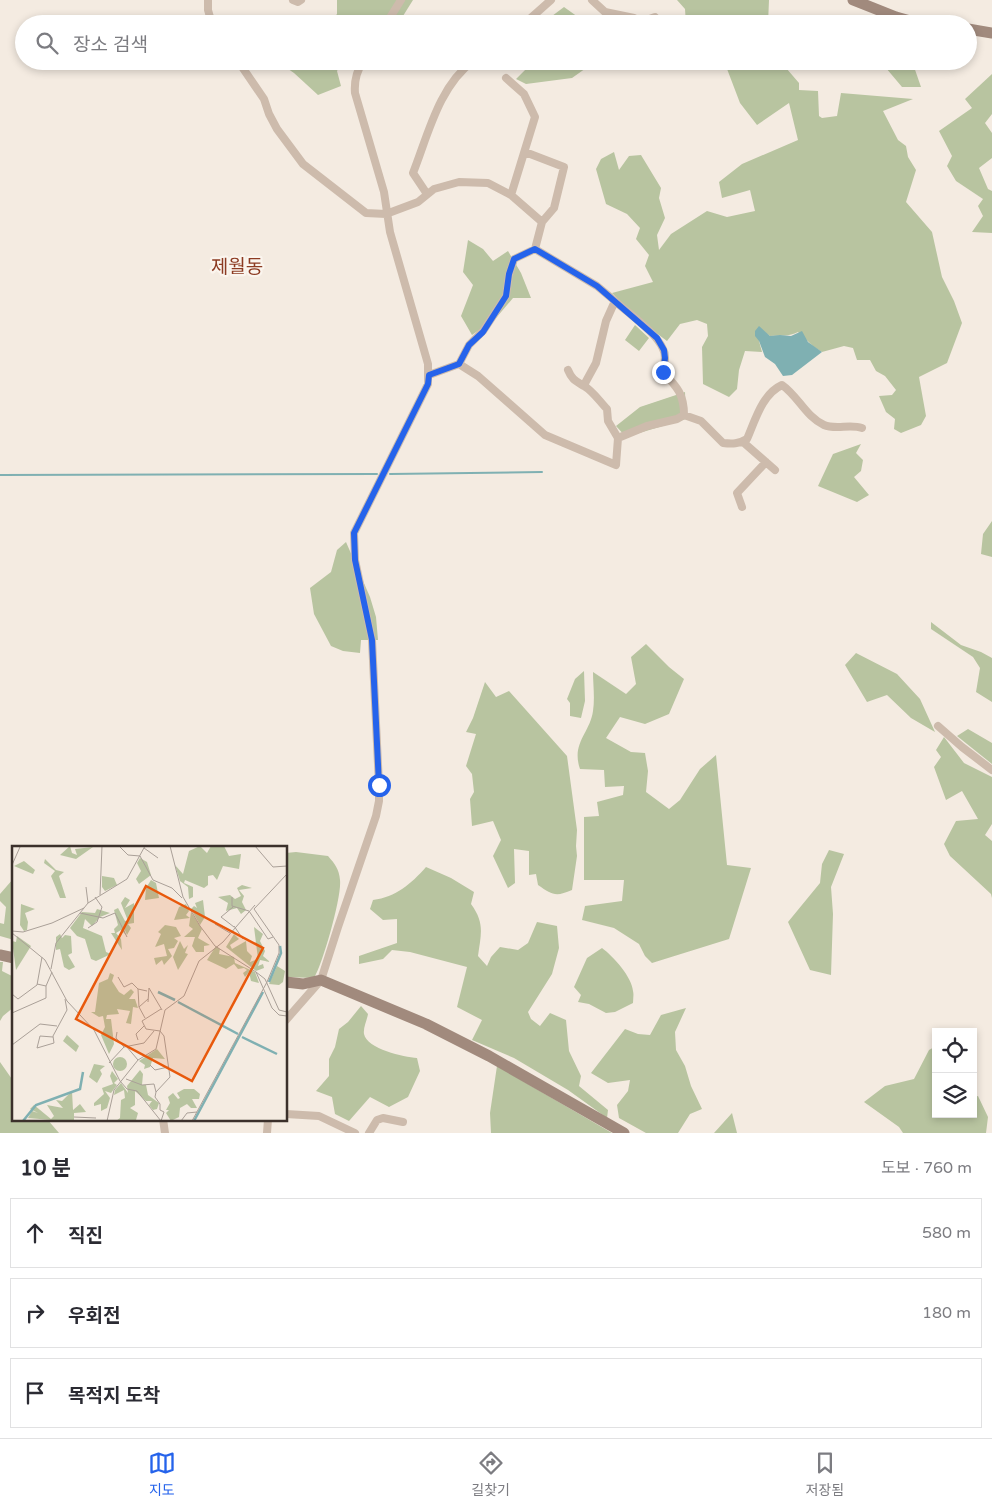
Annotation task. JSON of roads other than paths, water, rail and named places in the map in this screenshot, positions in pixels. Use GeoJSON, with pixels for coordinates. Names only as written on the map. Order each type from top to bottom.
{"type":"FeatureCollection","features":[{"type":"Feature","properties":{"kind":"street"},"geometry":{"type":"LineString","coordinates":[[209,15],[208,10],[210,0]]}},
{"type":"Feature","properties":{"kind":"street"},"geometry":{"type":"LineString","coordinates":[[293,0],[298,2],[302,0]]}},
{"type":"Feature","properties":{"kind":"street"},"geometry":{"type":"LineString","coordinates":[[392,15],[401,0]]}},
{"type":"Feature","properties":{"kind":"street"},"geometry":{"type":"LineString","coordinates":[[534,15],[552,0]]}},
{"type":"Feature","properties":{"kind":"street"},"geometry":{"type":"LineString","coordinates":[[592,0],[605,12],[620,15]]}},
{"type":"Feature","properties":{"kind":"street"},"geometry":{"type":"LineString","coordinates":[[853,0],[891,15]]}},
{"type":"Feature","properties":{"kind":"street"},"geometry":{"type":"LineString","coordinates":[[977,30],[992,33]]}},
{"type":"Feature","properties":{"kind":"street"},"geometry":{"type":"LineString","coordinates":[[244,70],[264,99],[276,129],[303,164],[366,213],[386,214],[418,202],[434,189],[459,182],[488,184],[511,195],[542,222]]}},
{"type":"Feature","properties":{"kind":"street"},"geometry":{"type":"LineString","coordinates":[[288,1018],[321,980],[376,816],[379,800],[372,640],[355,560],[354,533],[428,384],[429,375],[428,364],[390,232],[384,192],[355,94],[354,84],[358,70]]}},
{"type":"Feature","properties":{"kind":"street"},"geometry":{"type":"LineString","coordinates":[[427,194],[413,173],[441,102],[461,70]]}},
{"type":"Feature","properties":{"kind":"street"},"geometry":{"type":"LineString","coordinates":[[506,78],[524,94],[536,117],[511,195]]}},
{"type":"Feature","properties":{"kind":"street"},"geometry":{"type":"LineString","coordinates":[[526,152],[564,167],[554,208],[542,222],[535,249]]}},
{"type":"Feature","properties":{"kind":"street"},"geometry":{"type":"LineString","coordinates":[[429,375],[459,364],[469,345],[483,332],[506,296],[509,274],[514,259],[535,249]]}},
{"type":"Feature","properties":{"kind":"street"},"geometry":{"type":"LineString","coordinates":[[535,249],[597,286],[657,338],[664,350],[663,372],[675,385],[684,402],[684,415]]}},
{"type":"Feature","properties":{"kind":"street"},"geometry":{"type":"LineString","coordinates":[[584,385],[596,363],[606,320],[615,301]]}},
{"type":"Feature","properties":{"kind":"street"},"geometry":{"type":"LineString","coordinates":[[459,364],[478,376],[545,436],[616,465],[618,438],[608,421],[608,409],[584,385],[578,384],[570,376],[568,370]]}},
{"type":"Feature","properties":{"kind":"street"},"geometry":{"type":"LineString","coordinates":[[618,438],[647,426],[677,419],[684,415],[702,421],[723,443],[735,444],[743,442],[747,439],[767,396],[782,385],[789,390],[814,420],[827,426],[855,426],[862,428]]}},
{"type":"Feature","properties":{"kind":"street"},"geometry":{"type":"LineString","coordinates":[[743,442],[775,470]]}},
{"type":"Feature","properties":{"kind":"street"},"geometry":{"type":"LineString","coordinates":[[742,507],[737,493],[766,462]]}},
{"type":"Feature","properties":{"kind":"street"},"geometry":{"type":"LineString","coordinates":[[938,726],[992,770]]}},
{"type":"Feature","properties":{"kind":"street"},"geometry":{"type":"LineString","coordinates":[[288,982],[303,984],[321,980],[426,1024],[489,1056],[624,1133]]}},
{"type":"Feature","properties":{"kind":"street"},"geometry":{"type":"LineString","coordinates":[[288,1114],[319,1116],[355,1133]]}},
{"type":"Feature","properties":{"kind":"street"},"geometry":{"type":"LineString","coordinates":[[369,1133],[376,1120],[382,1118],[403,1122]]}},
{"type":"Feature","properties":{"kind":"street"},"geometry":{"type":"LineString","coordinates":[[163,1120],[165,1133]]}},
{"type":"Feature","properties":{"kind":"street"},"geometry":{"type":"LineString","coordinates":[[267,1133],[268,1120]]}},
{"type":"Feature","properties":{"kind":"water"},"geometry":{"type":"Polygon","coordinates":[[[759,326],[770,336],[791,336],[802,331],[808,342],[822,352],[792,375],[783,376],[775,364],[765,357],[755,336],[755,331],[759,326]]]}},
{"type":"Feature","properties":{"kind":"waterway"},"geometry":{"type":"LineString","coordinates":[[390,474],[542,472]]}},
{"type":"Feature","properties":{"kind":"waterway"},"geometry":{"type":"LineString","coordinates":[[0,475],[377,474]]}},
{"type":"Feature","properties":{"kind":"district","name":"제월동"},"geometry":{"type":"Point","coordinates":[237,266]}}]}
